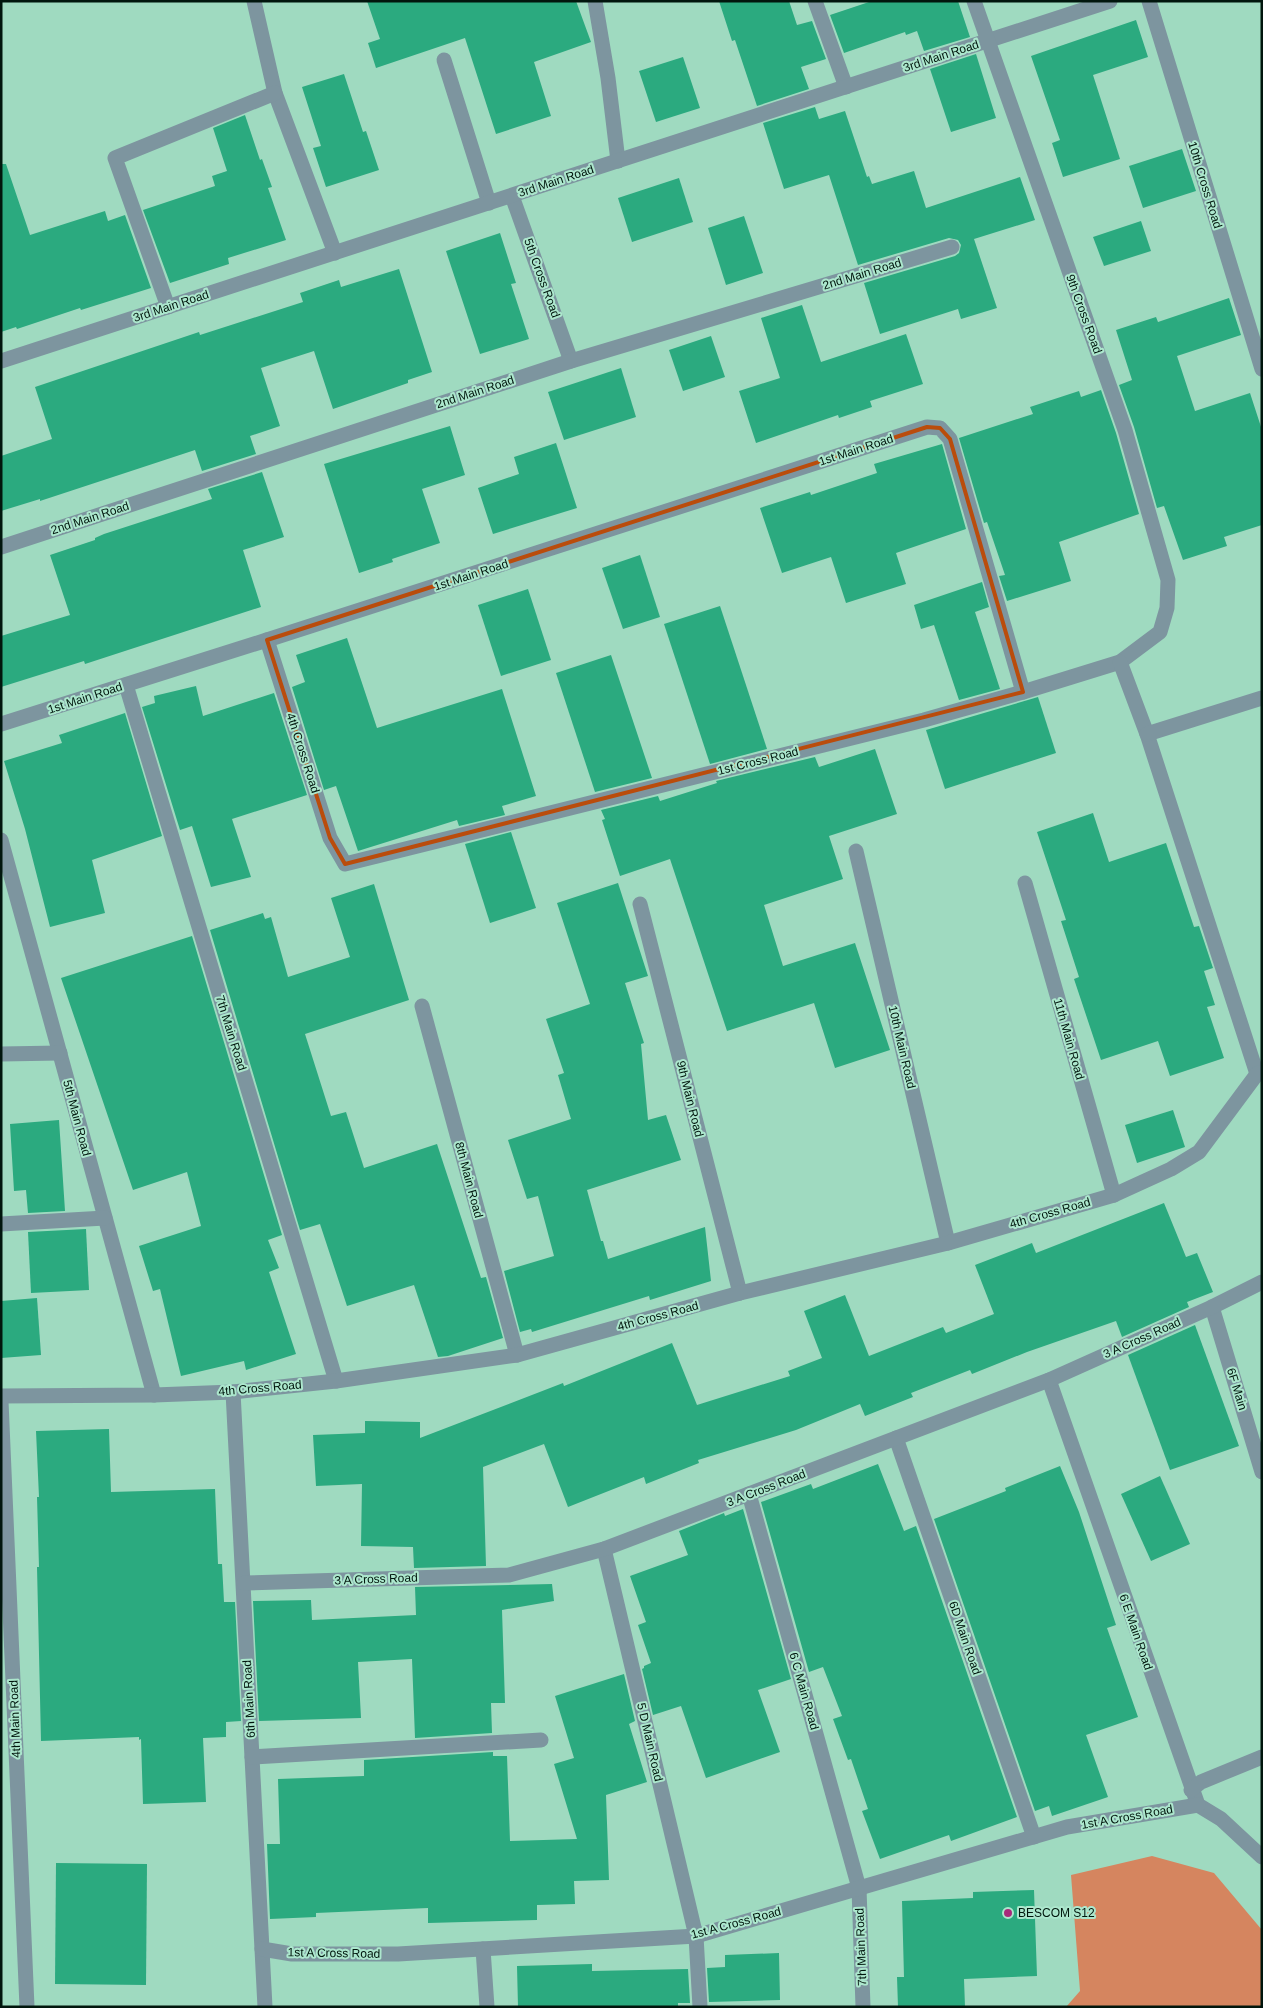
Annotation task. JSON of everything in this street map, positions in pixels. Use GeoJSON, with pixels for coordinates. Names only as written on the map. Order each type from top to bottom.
{"type":"FeatureCollection","features":[{"type":"Feature","properties":{"kind":"street"},"geometry":{"type":"LineString","coordinates":[[254,1],[277,98],[336,253]]}},
{"type":"Feature","properties":{"kind":"street"},"geometry":{"type":"LineString","coordinates":[[594,1],[608,78],[618,161]]}},
{"type":"Feature","properties":{"kind":"street"},"geometry":{"type":"LineString","coordinates":[[815,1],[846,87]]}},
{"type":"Feature","properties":{"kind":"street","name":"9th Cross Road"},"geometry":{"type":"LineString","coordinates":[[974,1],[1128,440],[1168,580],[1167,608],[1160,632]]}},
{"type":"Feature","properties":{"kind":"street","name":"3rd Main Road"},"geometry":{"type":"LineString","coordinates":[[1,362],[1110,1]]}},
{"type":"Feature","properties":{"kind":"street","name":"10th Cross Road"},"geometry":{"type":"LineString","coordinates":[[1149,1],[1262,369]]}},
{"type":"Feature","properties":{"kind":"street"},"geometry":{"type":"LineString","coordinates":[[444,60],[488,203]]}},
{"type":"Feature","properties":{"kind":"street"},"geometry":{"type":"LineString","coordinates":[[168,307],[115,158],[277,98]]}},
{"type":"Feature","properties":{"kind":"street","name":"5th Cross Road"},"geometry":{"type":"LineString","coordinates":[[512,196],[571,361]]}},
{"type":"Feature","properties":{"kind":"street","name":"2nd Main Road"},"geometry":{"type":"LineString","coordinates":[[1,547],[571,361],[952,247]]}},
{"type":"Feature","properties":{"kind":"street","name":"1st Main Road"},"geometry":{"type":"LineString","coordinates":[[1,724],[927,427],[940,428],[950,439],[1023,692]]}},
{"type":"Feature","properties":{"kind":"street","name":"1st Cross Road"},"geometry":{"type":"LineString","coordinates":[[345,864],[924,720],[1023,692],[1120,662],[1160,632]]}},
{"type":"Feature","properties":{"kind":"street","name":"4th Cross Road"},"geometry":{"type":"LineString","coordinates":[[267,640],[330,838],[345,864]]}},
{"type":"Feature","properties":{"kind":"street"},"geometry":{"type":"LineString","coordinates":[[1120,662],[1147,734],[1260,1073]]}},
{"type":"Feature","properties":{"kind":"street","name":"7th Main Road"},"geometry":{"type":"LineString","coordinates":[[126,685],[336,1381]]}},
{"type":"Feature","properties":{"kind":"street"},"geometry":{"type":"LineString","coordinates":[[1147,734],[1262,698]]}},
{"type":"Feature","properties":{"kind":"street","name":"5th Main Road"},"geometry":{"type":"LineString","coordinates":[[1,840],[154,1395]]}},
{"type":"Feature","properties":{"kind":"street","name":"10th Main Road"},"geometry":{"type":"LineString","coordinates":[[856,851],[948,1243]]}},
{"type":"Feature","properties":{"kind":"street","name":"11th Main Road"},"geometry":{"type":"LineString","coordinates":[[1025,883],[1114,1194]]}},
{"type":"Feature","properties":{"kind":"street","name":"9th Main Road"},"geometry":{"type":"LineString","coordinates":[[640,904],[740,1293]]}},
{"type":"Feature","properties":{"kind":"street","name":"8th Main Road"},"geometry":{"type":"LineString","coordinates":[[422,1006],[517,1355]]}},
{"type":"Feature","properties":{"kind":"street"},"geometry":{"type":"LineString","coordinates":[[1,1054],[60,1053]]}},
{"type":"Feature","properties":{"kind":"street","name":"4th Cross Road"},"geometry":{"type":"LineString","coordinates":[[1,1396],[154,1395],[233,1392],[336,1381],[517,1355],[740,1293],[948,1243],[1114,1194],[1171,1169],[1199,1152],[1260,1073]]}},
{"type":"Feature","properties":{"kind":"street"},"geometry":{"type":"LineString","coordinates":[[1,1224],[104,1218]]}},
{"type":"Feature","properties":{"kind":"street","name":"3 A Cross Road"},"geometry":{"type":"LineString","coordinates":[[244,1583],[509,1575],[604,1549],[1049,1380],[1212,1307],[1262,1282]]}},
{"type":"Feature","properties":{"kind":"street","name":"6F Main"},"geometry":{"type":"LineString","coordinates":[[1212,1307],[1262,1472]]}},
{"type":"Feature","properties":{"kind":"street","name":"6 E Main Road"},"geometry":{"type":"LineString","coordinates":[[1049,1380],[1191,1790],[1198,1805]]}},
{"type":"Feature","properties":{"kind":"street","name":"6th Main Road"},"geometry":{"type":"LineString","coordinates":[[233,1392],[265,2007]]}},
{"type":"Feature","properties":{"kind":"street","name":"4th Main Road"},"geometry":{"type":"LineString","coordinates":[[1,1401],[27,2007]]}},
{"type":"Feature","properties":{"kind":"street","name":"6D Main Road"},"geometry":{"type":"LineString","coordinates":[[896,1438],[1034,1837]]}},
{"type":"Feature","properties":{"kind":"street","name":"6 C Main Road"},"geometry":{"type":"LineString","coordinates":[[749,1494],[860,1888]]}},
{"type":"Feature","properties":{"kind":"street","name":"5 D Main Road"},"geometry":{"type":"LineString","coordinates":[[604,1549],[696,1936]]}},
{"type":"Feature","properties":{"kind":"street"},"geometry":{"type":"LineString","coordinates":[[252,1757],[541,1740]]}},
{"type":"Feature","properties":{"kind":"street"},"geometry":{"type":"LineString","coordinates":[[1191,1790],[1201,1782],[1262,1757]]}},
{"type":"Feature","properties":{"kind":"street"},"geometry":{"type":"LineString","coordinates":[[1198,1805],[1221,1819],[1262,1857]]}},
{"type":"Feature","properties":{"kind":"street","name":"1st A Cross Road"},"geometry":{"type":"LineString","coordinates":[[262,1949],[292,1954],[398,1954],[696,1936],[1067,1827],[1198,1805]]}},
{"type":"Feature","properties":{"kind":"street","name":"7th Main Road"},"geometry":{"type":"LineString","coordinates":[[860,1888],[863,2007]]}},
{"type":"Feature","properties":{"kind":"street"},"geometry":{"type":"LineString","coordinates":[[696,1936],[700,2007]]}},
{"type":"Feature","properties":{"kind":"street"},"geometry":{"type":"LineString","coordinates":[[483,1949],[487,2007]]}},
{"type":"Feature","properties":{"kind":"highlighted area"},"geometry":{"type":"Polygon","coordinates":[[[927,427],[940,428],[950,439],[1023,692],[345,864],[330,838],[267,640],[927,427]]]}},
{"type":"Feature","properties":{"kind":"shaded area"},"geometry":{"type":"Polygon","coordinates":[[[1152,1856],[1214,1873],[1262,1930],[1262,2007],[1066,2007],[1080,1991],[1071,1875],[1152,1856]]]}},
{"type":"Feature","properties":{"kind":"building"},"geometry":{"type":"Polygon","coordinates":[[[367,1],[576,1],[591,42],[534,62],[551,116],[496,134],[465,38],[376,68],[368,43],[380,39],[367,1]]]}},
{"type":"Feature","properties":{"kind":"building"},"geometry":{"type":"Polygon","coordinates":[[[719,1],[789,1],[797,25],[812,21],[826,59],[801,67],[809,89],[757,106],[735,40],[732,41],[719,1]]]}},
{"type":"Feature","properties":{"kind":"building"},"geometry":{"type":"Polygon","coordinates":[[[872,1],[958,1],[970,37],[924,51],[917,31],[906,35],[905,32],[844,53],[830,15],[872,1]]]}},
{"type":"Feature","properties":{"kind":"building"},"geometry":{"type":"Polygon","coordinates":[[[1136,20],[1148,57],[1093,75],[1120,159],[1063,177],[1052,143],[1060,140],[1031,56],[1136,20]]]}},
{"type":"Feature","properties":{"kind":"building"},"geometry":{"type":"Polygon","coordinates":[[[976,54],[996,118],[951,132],[930,69],[976,54]]]}},
{"type":"Feature","properties":{"kind":"building"},"geometry":{"type":"Polygon","coordinates":[[[683,57],[700,108],[656,122],[639,71],[683,57]]]}},
{"type":"Feature","properties":{"kind":"building"},"geometry":{"type":"Polygon","coordinates":[[[344,74],[363,132],[366,131],[379,170],[326,187],[313,148],[321,146],[302,87],[344,74]]]}},
{"type":"Feature","properties":{"kind":"building"},"geometry":{"type":"Polygon","coordinates":[[[815,107],[819,119],[845,111],[867,177],[869,176],[872,184],[914,171],[926,208],[1020,177],[1035,220],[974,239],[997,308],[961,319],[958,309],[880,334],[864,283],[955,256],[959,253],[961,245],[958,240],[949,238],[858,265],[829,175],[784,189],[763,123],[815,107]]]}},
{"type":"Feature","properties":{"kind":"building"},"geometry":{"type":"Polygon","coordinates":[[[245,115],[260,160],[262,159],[272,187],[268,188],[286,240],[228,258],[229,264],[170,283],[143,210],[215,186],[212,176],[227,171],[213,128],[245,115]]]}},
{"type":"Feature","properties":{"kind":"building"},"geometry":{"type":"Polygon","coordinates":[[[1182,149],[1196,191],[1143,208],[1129,166],[1182,149]]]}},
{"type":"Feature","properties":{"kind":"building"},"geometry":{"type":"Polygon","coordinates":[[[1,164],[6,164],[30,235],[105,211],[108,221],[125,215],[151,288],[81,310],[80,308],[17,329],[16,327],[1,332],[1,164]]]}},
{"type":"Feature","properties":{"kind":"building"},"geometry":{"type":"Polygon","coordinates":[[[679,178],[693,222],[632,242],[618,198],[679,178]]]}},
{"type":"Feature","properties":{"kind":"building"},"geometry":{"type":"Polygon","coordinates":[[[744,216],[763,273],[726,285],[708,228],[744,216]]]}},
{"type":"Feature","properties":{"kind":"building"},"geometry":{"type":"Polygon","coordinates":[[[1141,221],[1151,251],[1104,266],[1093,237],[1141,221]]]}},
{"type":"Feature","properties":{"kind":"building"},"geometry":{"type":"Polygon","coordinates":[[[500,233],[516,283],[511,284],[529,339],[480,354],[446,251],[500,233]]]}},
{"type":"Feature","properties":{"kind":"building"},"geometry":{"type":"Polygon","coordinates":[[[399,269],[432,372],[408,380],[408,383],[333,409],[314,351],[261,368],[280,426],[250,436],[256,454],[202,471],[195,450],[40,501],[40,499],[1,511],[1,456],[52,439],[35,387],[199,332],[200,335],[303,302],[300,293],[339,280],[341,287],[399,269]]]}},
{"type":"Feature","properties":{"kind":"building"},"geometry":{"type":"Polygon","coordinates":[[[1229,298],[1241,335],[1177,356],[1195,411],[1250,393],[1262,430],[1262,525],[1224,537],[1227,546],[1183,560],[1164,506],[1157,508],[1134,427],[1119,385],[1132,380],[1116,330],[1156,317],[1158,322],[1229,298]]]}},
{"type":"Feature","properties":{"kind":"building"},"geometry":{"type":"Polygon","coordinates":[[[802,305],[821,362],[906,334],[923,384],[870,401],[872,407],[839,418],[838,415],[756,443],[739,391],[780,378],[761,318],[802,305]]]}},
{"type":"Feature","properties":{"kind":"building"},"geometry":{"type":"Polygon","coordinates":[[[711,336],[725,377],[683,391],[669,350],[711,336]]]}},
{"type":"Feature","properties":{"kind":"building"},"geometry":{"type":"Polygon","coordinates":[[[621,368],[636,417],[564,440],[548,392],[621,368]]]}},
{"type":"Feature","properties":{"kind":"building"},"geometry":{"type":"Polygon","coordinates":[[[1101,390],[1116,433],[1139,514],[1059,542],[1071,581],[1007,601],[999,576],[1005,575],[987,522],[984,523],[959,438],[1033,414],[1030,407],[1079,391],[1081,397],[1101,390]]]}},
{"type":"Feature","properties":{"kind":"building"},"geometry":{"type":"Polygon","coordinates":[[[450,426],[465,475],[422,489],[440,543],[392,559],[393,562],[359,573],[324,464],[450,426]]]}},
{"type":"Feature","properties":{"kind":"building"},"geometry":{"type":"Polygon","coordinates":[[[556,443],[577,508],[493,534],[478,488],[519,474],[514,457],[556,443]]]}},
{"type":"Feature","properties":{"kind":"building"},"geometry":{"type":"Polygon","coordinates":[[[942,444],[966,529],[896,553],[906,584],[846,603],[831,557],[782,573],[760,508],[810,492],[811,495],[877,473],[874,464],[942,444]]]}},
{"type":"Feature","properties":{"kind":"building"},"geometry":{"type":"Polygon","coordinates":[[[262,472],[284,537],[243,550],[261,607],[85,664],[84,661],[1,687],[1,636],[70,615],[50,555],[95,540],[95,538],[104,534],[212,499],[208,489],[262,472]]]}},
{"type":"Feature","properties":{"kind":"building"},"geometry":{"type":"Polygon","coordinates":[[[640,555],[660,617],[623,629],[602,568],[640,555]]]}},
{"type":"Feature","properties":{"kind":"building"},"geometry":{"type":"Polygon","coordinates":[[[982,582],[989,607],[975,612],[1000,689],[959,700],[934,625],[921,629],[914,605],[982,582]]]}},
{"type":"Feature","properties":{"kind":"building"},"geometry":{"type":"Polygon","coordinates":[[[528,589],[551,660],[501,676],[478,605],[528,589]]]}},
{"type":"Feature","properties":{"kind":"building"},"geometry":{"type":"Polygon","coordinates":[[[720,606],[767,749],[710,764],[664,624],[720,606]]]}},
{"type":"Feature","properties":{"kind":"building"},"geometry":{"type":"Polygon","coordinates":[[[347,638],[377,728],[502,689],[536,796],[502,806],[505,815],[459,826],[457,820],[358,851],[336,786],[324,790],[292,687],[305,682],[296,655],[347,638]]]}},
{"type":"Feature","properties":{"kind":"building"},"geometry":{"type":"Polygon","coordinates":[[[611,655],[652,778],[595,792],[556,673],[611,655]]]}},
{"type":"Feature","properties":{"kind":"building"},"geometry":{"type":"Polygon","coordinates":[[[196,686],[203,716],[274,693],[307,795],[232,819],[251,877],[211,887],[192,826],[180,830],[142,707],[155,703],[154,696],[196,686]]]}},
{"type":"Feature","properties":{"kind":"building"},"geometry":{"type":"Polygon","coordinates":[[[1038,697],[1056,753],[945,789],[926,730],[1038,697]]]}},
{"type":"Feature","properties":{"kind":"building"},"geometry":{"type":"Polygon","coordinates":[[[125,713],[162,836],[92,860],[105,913],[50,927],[25,829],[4,761],[62,743],[59,735],[125,713]]]}},
{"type":"Feature","properties":{"kind":"building"},"geometry":{"type":"Polygon","coordinates":[[[875,749],[897,814],[829,836],[843,879],[764,905],[783,966],[855,943],[890,1050],[835,1068],[814,1003],[727,1031],[670,859],[620,876],[602,820],[605,819],[601,810],[658,796],[660,801],[717,783],[716,781],[815,757],[819,767],[875,749]]]}},
{"type":"Feature","properties":{"kind":"building"},"geometry":{"type":"Polygon","coordinates":[[[1093,813],[1109,862],[1166,843],[1194,927],[1199,926],[1213,968],[1204,971],[1215,1005],[1207,1007],[1224,1058],[1170,1076],[1158,1041],[1101,1060],[1074,979],[1079,977],[1061,921],[1066,920],[1037,832],[1093,813]]]}},
{"type":"Feature","properties":{"kind":"building"},"geometry":{"type":"Polygon","coordinates":[[[511,832],[536,908],[490,923],[465,844],[511,832]]]}},
{"type":"Feature","properties":{"kind":"building"},"geometry":{"type":"Polygon","coordinates":[[[618,883],[648,976],[625,983],[644,1043],[641,1044],[648,1120],[666,1115],[681,1160],[587,1190],[608,1259],[705,1227],[711,1281],[650,1300],[649,1296],[532,1332],[531,1329],[520,1332],[504,1271],[554,1256],[538,1196],[527,1199],[508,1140],[571,1119],[558,1075],[564,1073],[546,1019],[590,1004],[557,903],[618,883]]]}},
{"type":"Feature","properties":{"kind":"building"},"geometry":{"type":"Polygon","coordinates":[[[374,884],[409,1000],[305,1034],[331,1116],[346,1112],[364,1168],[437,1144],[481,1278],[486,1277],[503,1338],[448,1356],[438,1357],[414,1285],[347,1306],[320,1224],[300,1230],[210,930],[263,913],[265,919],[271,917],[288,977],[350,957],[331,898],[374,884]]]}},
{"type":"Feature","properties":{"kind":"building"},"geometry":{"type":"Polygon","coordinates":[[[192,936],[282,1235],[268,1240],[279,1268],[269,1272],[296,1354],[246,1370],[244,1361],[181,1376],[160,1289],[153,1291],[139,1246],[201,1226],[187,1172],[133,1190],[61,978],[192,936]]]}},
{"type":"Feature","properties":{"kind":"building"},"geometry":{"type":"Polygon","coordinates":[[[1173,1110],[1185,1147],[1137,1163],[1125,1125],[1173,1110]]]}},
{"type":"Feature","properties":{"kind":"building"},"geometry":{"type":"Polygon","coordinates":[[[59,1120],[65,1211],[28,1213],[26,1190],[14,1191],[10,1124],[59,1120]]]}},
{"type":"Feature","properties":{"kind":"building"},"geometry":{"type":"Polygon","coordinates":[[[1164,1203],[1186,1257],[1197,1253],[1213,1292],[1187,1302],[1189,1307],[1122,1337],[1116,1321],[1027,1352],[972,1374],[970,1370],[911,1393],[913,1397],[865,1416],[860,1404],[796,1430],[698,1460],[699,1463],[646,1484],[644,1477],[568,1507],[544,1444],[483,1467],[486,1566],[414,1568],[413,1547],[361,1546],[362,1484],[316,1486],[313,1435],[365,1433],[365,1421],[420,1422],[420,1438],[563,1383],[564,1386],[672,1343],[697,1405],[790,1376],[788,1371],[822,1358],[804,1311],[845,1295],[869,1356],[943,1327],[946,1333],[994,1314],[975,1265],[1032,1243],[1036,1253],[1164,1203]]]}},
{"type":"Feature","properties":{"kind":"building"},"geometry":{"type":"Polygon","coordinates":[[[86,1229],[89,1290],[31,1293],[28,1232],[86,1229]]]}},
{"type":"Feature","properties":{"kind":"building"},"geometry":{"type":"Polygon","coordinates":[[[37,1298],[41,1355],[1,1358],[1,1301],[37,1298]]]}},
{"type":"Feature","properties":{"kind":"building"},"geometry":{"type":"Polygon","coordinates":[[[1195,1325],[1239,1446],[1170,1470],[1128,1355],[1195,1325]]]}},
{"type":"Feature","properties":{"kind":"building"},"geometry":{"type":"Polygon","coordinates":[[[109,1429],[111,1492],[215,1489],[218,1564],[222,1564],[224,1602],[235,1602],[241,1721],[226,1722],[226,1737],[203,1738],[206,1802],[143,1804],[141,1739],[139,1740],[139,1737],[41,1741],[37,1567],[39,1567],[37,1497],[39,1497],[36,1431],[109,1429]]]}},
{"type":"Feature","properties":{"kind":"building"},"geometry":{"type":"Polygon","coordinates":[[[878,1464],[904,1531],[916,1526],[1017,1817],[951,1841],[949,1835],[880,1859],[862,1811],[868,1809],[851,1759],[848,1760],[833,1719],[842,1716],[823,1667],[809,1672],[761,1502],[811,1484],[813,1489],[878,1464]]]}},
{"type":"Feature","properties":{"kind":"building"},"geometry":{"type":"Polygon","coordinates":[[[1060,1466],[1079,1512],[1116,1625],[1107,1628],[1138,1717],[1086,1735],[1108,1797],[1052,1816],[1049,1806],[1035,1811],[934,1519],[1006,1491],[1005,1488],[1060,1466]]]}},
{"type":"Feature","properties":{"kind":"building"},"geometry":{"type":"Polygon","coordinates":[[[1160,1476],[1190,1544],[1151,1561],[1121,1494],[1160,1476]]]}},
{"type":"Feature","properties":{"kind":"building"},"geometry":{"type":"Polygon","coordinates":[[[743,1509],[791,1679],[758,1690],[780,1752],[706,1778],[681,1706],[653,1715],[642,1669],[651,1663],[638,1625],[646,1622],[630,1576],[688,1555],[679,1531],[724,1513],[725,1516],[743,1509]]]}},
{"type":"Feature","properties":{"kind":"building"},"geometry":{"type":"Polygon","coordinates":[[[552,1584],[554,1601],[502,1610],[505,1703],[491,1703],[492,1733],[415,1738],[412,1659],[358,1662],[361,1718],[259,1721],[253,1601],[311,1600],[312,1620],[416,1615],[415,1587],[552,1584]]]}},
{"type":"Feature","properties":{"kind":"building"},"geometry":{"type":"Polygon","coordinates":[[[624,1674],[635,1721],[629,1724],[647,1782],[606,1795],[609,1880],[574,1881],[575,1904],[537,1905],[537,1920],[428,1923],[428,1908],[316,1913],[316,1917],[270,1919],[267,1844],[280,1844],[278,1779],[364,1776],[364,1760],[493,1752],[493,1756],[507,1756],[510,1841],[577,1839],[554,1764],[574,1758],[555,1696],[624,1674]]]}},
{"type":"Feature","properties":{"kind":"building"},"geometry":{"type":"Polygon","coordinates":[[[56,1863],[147,1864],[146,1985],[55,1984],[56,1863]]]}},
{"type":"Feature","properties":{"kind":"building"},"geometry":{"type":"Polygon","coordinates":[[[1034,1890],[1037,1976],[964,1979],[965,2007],[898,2007],[897,1977],[904,1977],[902,1901],[973,1898],[973,1892],[1034,1890]]]}},
{"type":"Feature","properties":{"kind":"building"},"geometry":{"type":"Polygon","coordinates":[[[779,1953],[780,2000],[709,2002],[707,1968],[725,1967],[725,1955],[779,1953]]]}},
{"type":"Feature","properties":{"kind":"building"},"geometry":{"type":"Polygon","coordinates":[[[592,1964],[592,1971],[688,1969],[690,2003],[678,2003],[678,2006],[647,2007],[518,2007],[517,1966],[592,1964]]]}},
{"type":"Feature","properties":{"kind":"place","name":"BESCOM S12"},"geometry":{"type":"Point","coordinates":[1008,1913]}}]}
